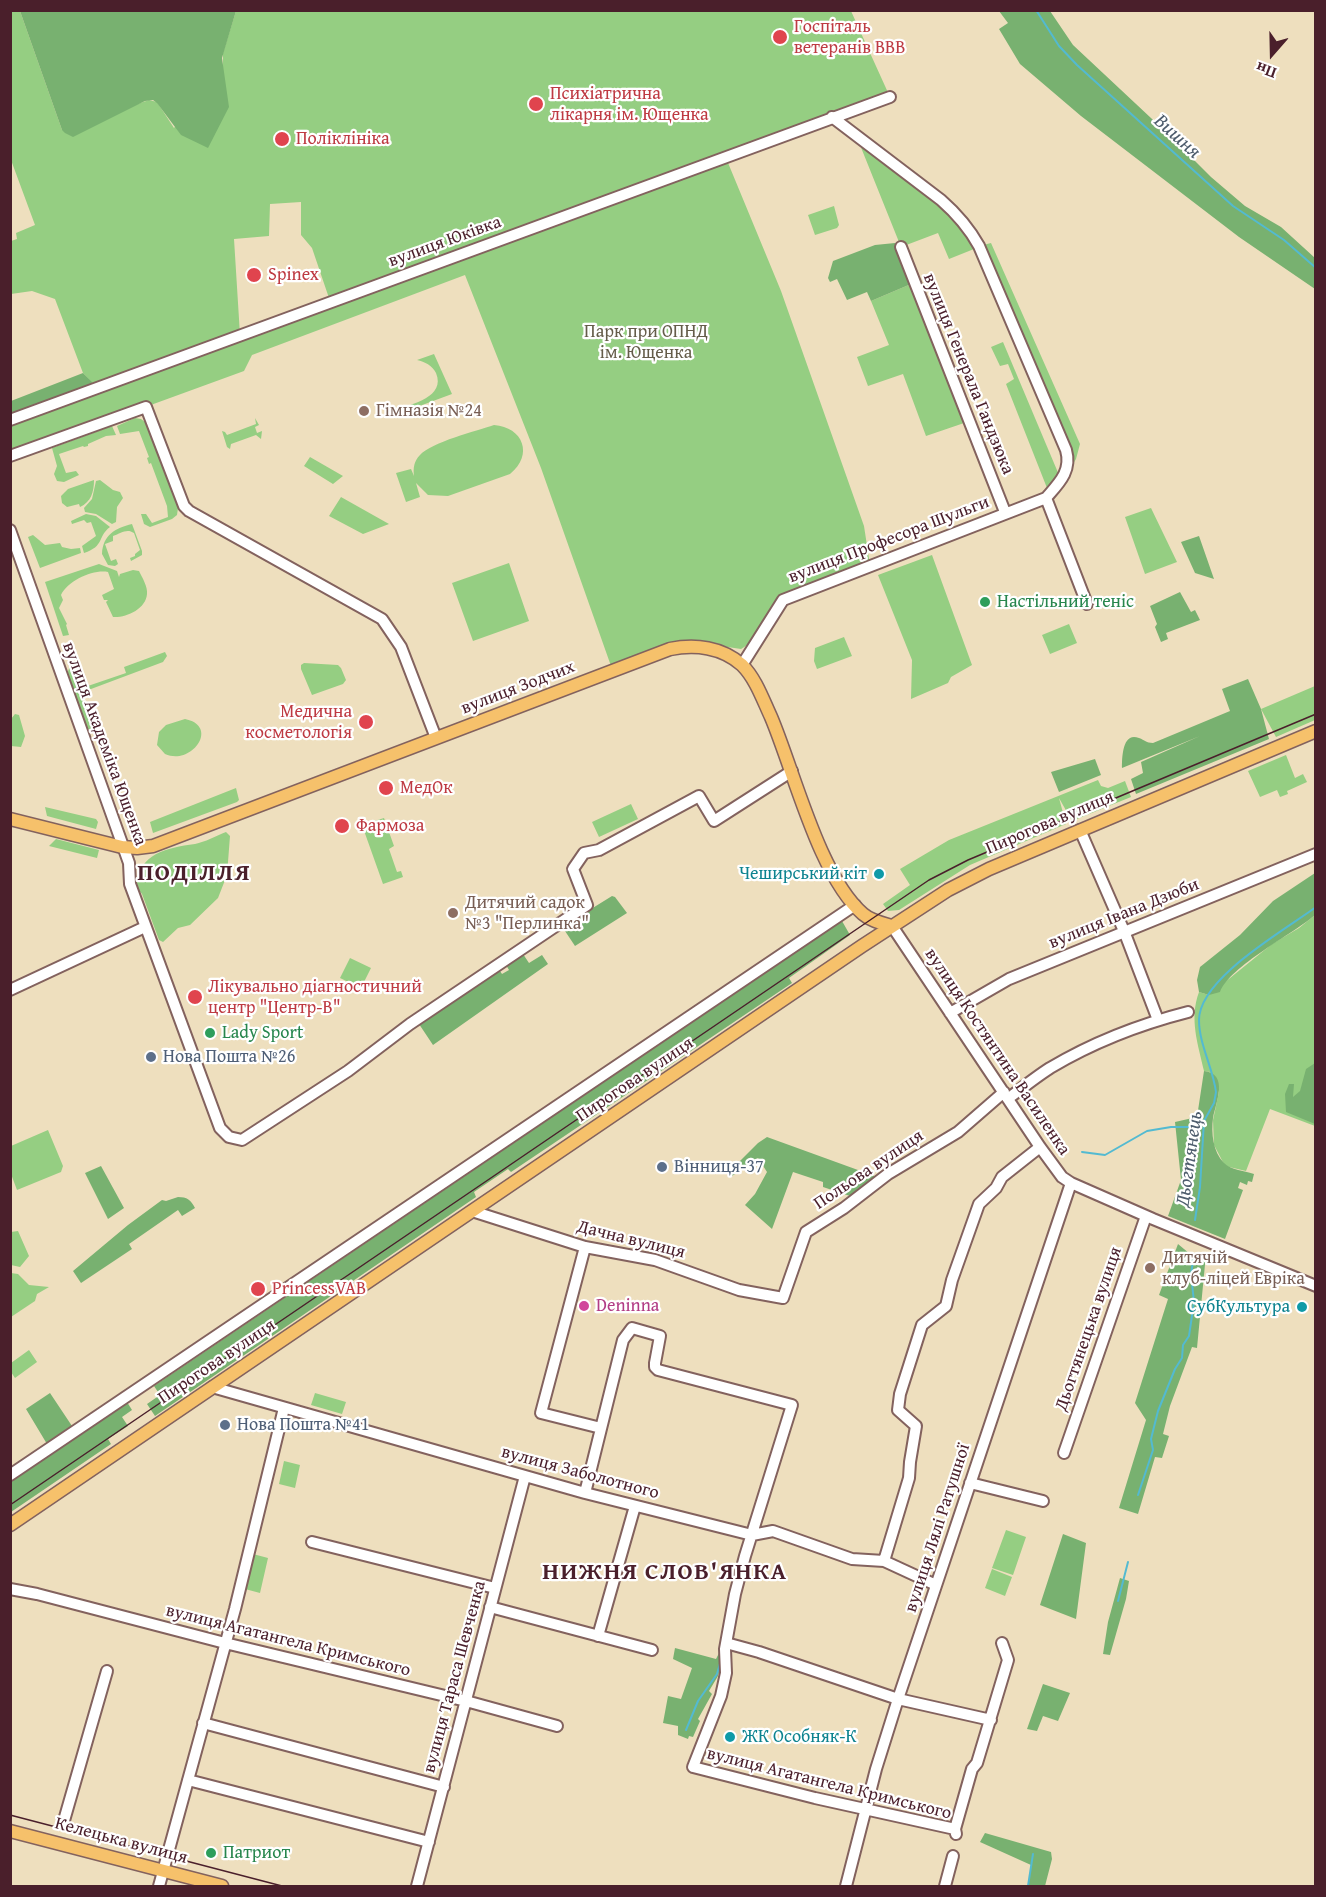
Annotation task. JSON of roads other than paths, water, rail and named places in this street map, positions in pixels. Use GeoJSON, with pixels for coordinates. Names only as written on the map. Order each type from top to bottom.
{"type":"FeatureCollection","features":[{"type":"Feature","properties":{"kind":"main road","name":"вулиця Зодчих"},"geometry":{"type":"LineString","coordinates":[[10,819],[122,847],[144,847],[165,842],[670,650],[688,646],[703,647],[727,656],[742,665]]}},
{"type":"Feature","properties":{"kind":"main road"},"geometry":{"type":"LineString","coordinates":[[742,665],[761,694],[818,843],[829,865],[855,905],[866,916],[892,926]]}},
{"type":"Feature","properties":{"kind":"main road","name":"Пирогова вулиця"},"geometry":{"type":"LineString","coordinates":[[10,1525],[892,926],[967,879],[1316,731]]}},
{"type":"Feature","properties":{"kind":"main road","name":"Келецька вулиця"},"geometry":{"type":"LineString","coordinates":[[10,1831],[222,1887]]}},
{"type":"Feature","properties":{"kind":"street","name":"вулиця Юківка"},"geometry":{"type":"LineString","coordinates":[[10,420],[890,97]]}},
{"type":"Feature","properties":{"kind":"street"},"geometry":{"type":"LineString","coordinates":[[832,117],[947,206],[963,221],[979,246],[1067,454],[1064,477],[1046,498],[1087,604]]}},
{"type":"Feature","properties":{"kind":"street","name":"вулиця Генерала Гандзюка"},"geometry":{"type":"LineString","coordinates":[[901,247],[1005,512]]}},
{"type":"Feature","properties":{"kind":"street"},"geometry":{"type":"LineString","coordinates":[[10,456],[146,407],[184,506],[189,511],[382,619],[400,647],[436,738]]}},
{"type":"Feature","properties":{"kind":"street","name":"вулиця Професора Шульги"},"geometry":{"type":"LineString","coordinates":[[742,665],[783,600],[1046,498]]}},
{"type":"Feature","properties":{"kind":"street","name":"вулиця Академіка Ющенка"},"geometry":{"type":"LineString","coordinates":[[10,530],[129,863],[130,884],[145,927],[220,1128],[228,1137],[242,1140],[348,1071],[410,1024],[587,905],[573,869],[584,853],[599,850],[699,796],[714,821],[792,771]]}},
{"type":"Feature","properties":{"kind":"street"},"geometry":{"type":"LineString","coordinates":[[1080,830],[1124,931],[1158,1020]]}},
{"type":"Feature","properties":{"kind":"street","name":"вулиця Івана Дзюби"},"geometry":{"type":"LineString","coordinates":[[950,1013],[1009,980],[1316,854]]}},
{"type":"Feature","properties":{"kind":"street","name":"Пирогова вулиця"},"geometry":{"type":"LineString","coordinates":[[10,1475],[855,905]]}},
{"type":"Feature","properties":{"kind":"street","name":"вулиця Костянтина Василенка"},"geometry":{"type":"LineString","coordinates":[[892,926],[1062,1177],[1146,1216],[1316,1286]]}},
{"type":"Feature","properties":{"kind":"street"},"geometry":{"type":"LineString","coordinates":[[10,990],[145,927]]}},
{"type":"Feature","properties":{"kind":"street","name":"Польова вулиця"},"geometry":{"type":"LineString","coordinates":[[783,1298],[806,1232],[844,1208],[888,1174],[958,1132],[1007,1095],[1050,1068],[1099,1044],[1158,1020],[1188,1012]]}},
{"type":"Feature","properties":{"kind":"street"},"geometry":{"type":"LineString","coordinates":[[884,1561],[909,1478],[916,1426],[898,1410],[900,1394],[922,1325],[946,1306],[952,1280],[978,1204],[996,1188],[1002,1177],[1040,1147]]}},
{"type":"Feature","properties":{"kind":"street","name":"вулиця Лялі Ратушної"},"geometry":{"type":"LineString","coordinates":[[846,1887],[865,1809],[898,1699],[1071,1183]]}},
{"type":"Feature","properties":{"kind":"street","name":"Дачна вулиця"},"geometry":{"type":"LineString","coordinates":[[472,1211],[585,1247],[655,1260],[739,1290],[783,1298]]}},
{"type":"Feature","properties":{"kind":"street","name":"Дьогтянецька вулиця"},"geometry":{"type":"LineString","coordinates":[[1065,1453],[1146,1216]]}},
{"type":"Feature","properties":{"kind":"street"},"geometry":{"type":"LineString","coordinates":[[585,1247],[541,1413],[601,1428]]}},
{"type":"Feature","properties":{"kind":"street"},"geometry":{"type":"LineString","coordinates":[[585,1493],[622,1340],[632,1328],[660,1335],[655,1363],[658,1370],[792,1405],[745,1556],[726,1643],[864,1686],[898,1699],[990,1720],[1008,1660],[1002,1643]]}},
{"type":"Feature","properties":{"kind":"street","name":"вулиця Заболотного"},"geometry":{"type":"LineString","coordinates":[[212,1387],[634,1506],[753,1535],[773,1531],[852,1559],[884,1561],[936,1585]]}},
{"type":"Feature","properties":{"kind":"street"},"geometry":{"type":"LineString","coordinates":[[159,1887],[225,1643],[284,1408]]}},
{"type":"Feature","properties":{"kind":"street","name":"вулиця Тараса Шевченка"},"geometry":{"type":"LineString","coordinates":[[417,1887],[525,1476]]}},
{"type":"Feature","properties":{"kind":"street"},"geometry":{"type":"LineString","coordinates":[[970,1483],[1043,1501]]}},
{"type":"Feature","properties":{"kind":"street"},"geometry":{"type":"LineString","coordinates":[[598,1636],[634,1506]]}},
{"type":"Feature","properties":{"kind":"street"},"geometry":{"type":"LineString","coordinates":[[312,1542],[495,1588]]}},
{"type":"Feature","properties":{"kind":"street","name":"вулиця Агатангела Кримського"},"geometry":{"type":"LineString","coordinates":[[10,1589],[466,1701],[557,1726]]}},
{"type":"Feature","properties":{"kind":"street"},"geometry":{"type":"LineString","coordinates":[[490,1607],[652,1650]]}},
{"type":"Feature","properties":{"kind":"street","name":"вулиця Агатангела Кримського"},"geometry":{"type":"LineString","coordinates":[[726,1643],[726,1673],[721,1696],[693,1767],[955,1832],[969,1776],[977,1763],[990,1720]]}},
{"type":"Feature","properties":{"kind":"street"},"geometry":{"type":"LineString","coordinates":[[63,1824],[106,1671]]}},
{"type":"Feature","properties":{"kind":"street"},"geometry":{"type":"LineString","coordinates":[[203,1723],[444,1787]]}},
{"type":"Feature","properties":{"kind":"street"},"geometry":{"type":"LineString","coordinates":[[188,1780],[429,1842]]}},
{"type":"Feature","properties":{"kind":"street"},"geometry":{"type":"LineString","coordinates":[[945,1887],[953,1856]]}},
{"type":"Feature","properties":{"kind":"waterway","name":"Вишня"},"geometry":{"type":"LineString","coordinates":[[1036,10],[1059,46],[1077,65],[1233,206],[1284,240],[1316,268]]}},
{"type":"Feature","properties":{"kind":"waterway","name":"Дьогтянець"},"geometry":{"type":"LineString","coordinates":[[1195,1220],[1200,1187],[1204,1121],[1214,1103],[1216,1092],[1200,1029],[1199,1020],[1203,1004],[1213,988],[1246,956],[1316,907]]}},
{"type":"Feature","properties":{"kind":"waterway"},"geometry":{"type":"LineString","coordinates":[[1082,1152],[1105,1155],[1147,1131],[1171,1127],[1198,1127],[1203,1123]]}},
{"type":"Feature","properties":{"kind":"waterway","name":"Дьогтянець"},"geometry":{"type":"LineString","coordinates":[[1138,1495],[1153,1450],[1151,1439],[1158,1411],[1175,1369],[1182,1358],[1183,1345],[1189,1336],[1194,1302],[1191,1274],[1194,1255]]}},
{"type":"Feature","properties":{"kind":"waterway","name":"Дьогтянець"},"geometry":{"type":"LineString","coordinates":[[1118,1601],[1128,1562]]}},
{"type":"Feature","properties":{"kind":"waterway"},"geometry":{"type":"LineString","coordinates":[[686,1730],[698,1701],[717,1674],[721,1660]]}},
{"type":"Feature","properties":{"kind":"waterway","name":"Дьогтянець"},"geometry":{"type":"LineString","coordinates":[[1028,1886],[1033,1854]]}},
{"type":"Feature","properties":{"kind":"tram line"},"geometry":{"type":"LineString","coordinates":[[10,1505],[929,880],[968,860],[1316,714]]}},
{"type":"Feature","properties":{"kind":"tram line"},"geometry":{"type":"LineString","coordinates":[[10,1815],[282,1886]]}},
{"type":"Feature","properties":{"kind":"place","name":"Госпіталь ветеранів ВВВ"},"geometry":{"type":"Point","coordinates":[780,37]}},
{"type":"Feature","properties":{"kind":"place","name":"Психіатрична лікарня ім. Ющенка"},"geometry":{"type":"Point","coordinates":[536,104]}},
{"type":"Feature","properties":{"kind":"place","name":"Поліклініка"},"geometry":{"type":"Point","coordinates":[282,139]}},
{"type":"Feature","properties":{"kind":"place","name":"Spinex"},"geometry":{"type":"Point","coordinates":[254,275]}},
{"type":"Feature","properties":{"kind":"place","name":"Гімназія №24"},"geometry":{"type":"Point","coordinates":[364,411]}},
{"type":"Feature","properties":{"kind":"place","name":"Настільний теніс"},"geometry":{"type":"Point","coordinates":[985,602]}},
{"type":"Feature","properties":{"kind":"place","name":"Медична косметологія"},"geometry":{"type":"Point","coordinates":[366,722]}},
{"type":"Feature","properties":{"kind":"place","name":"МедОк"},"geometry":{"type":"Point","coordinates":[386,788]}},
{"type":"Feature","properties":{"kind":"place","name":"Фармоза"},"geometry":{"type":"Point","coordinates":[342,826]}},
{"type":"Feature","properties":{"kind":"place","name":"Чеширський кіт"},"geometry":{"type":"Point","coordinates":[879,874]}},
{"type":"Feature","properties":{"kind":"place","name":"Дитячий садок №3 \"Перлинка\""},"geometry":{"type":"Point","coordinates":[453,913]}},
{"type":"Feature","properties":{"kind":"place","name":"Лікувально діагностичний центр \"Центр-В\""},"geometry":{"type":"Point","coordinates":[195,997]}},
{"type":"Feature","properties":{"kind":"place","name":"Lady Sport"},"geometry":{"type":"Point","coordinates":[210,1033]}},
{"type":"Feature","properties":{"kind":"place","name":"Нова Пошта №26"},"geometry":{"type":"Point","coordinates":[151,1057]}},
{"type":"Feature","properties":{"kind":"place","name":"Вінниця-37"},"geometry":{"type":"Point","coordinates":[662,1167]}},
{"type":"Feature","properties":{"kind":"place","name":"Дитячій клуб-ліцей Евріка"},"geometry":{"type":"Point","coordinates":[1150,1268]}},
{"type":"Feature","properties":{"kind":"place","name":"PrincessVAB"},"geometry":{"type":"Point","coordinates":[258,1289]}},
{"type":"Feature","properties":{"kind":"place","name":"Deninna"},"geometry":{"type":"Point","coordinates":[584,1306]}},
{"type":"Feature","properties":{"kind":"place","name":"СубКультура"},"geometry":{"type":"Point","coordinates":[1302,1307]}},
{"type":"Feature","properties":{"kind":"place","name":"Нова Пошта №41"},"geometry":{"type":"Point","coordinates":[225,1425]}},
{"type":"Feature","properties":{"kind":"place","name":"ЖК Особняк-К"},"geometry":{"type":"Point","coordinates":[730,1737]}},
{"type":"Feature","properties":{"kind":"place","name":"Патриот"},"geometry":{"type":"Point","coordinates":[211,1853]}},
{"type":"Feature","properties":{"kind":"district","name":"ПОДІЛЛЯ"},"geometry":{"type":"Point","coordinates":[194,874]}},
{"type":"Feature","properties":{"kind":"district","name":"НИЖНЯ СЛОВ'ЯНКА"},"geometry":{"type":"Point","coordinates":[665,1573]}},
{"type":"Feature","properties":{"kind":"park label","name":"Парк при ОПНД ім. Ющенка"},"geometry":{"type":"Point","coordinates":[646,342]}}]}
